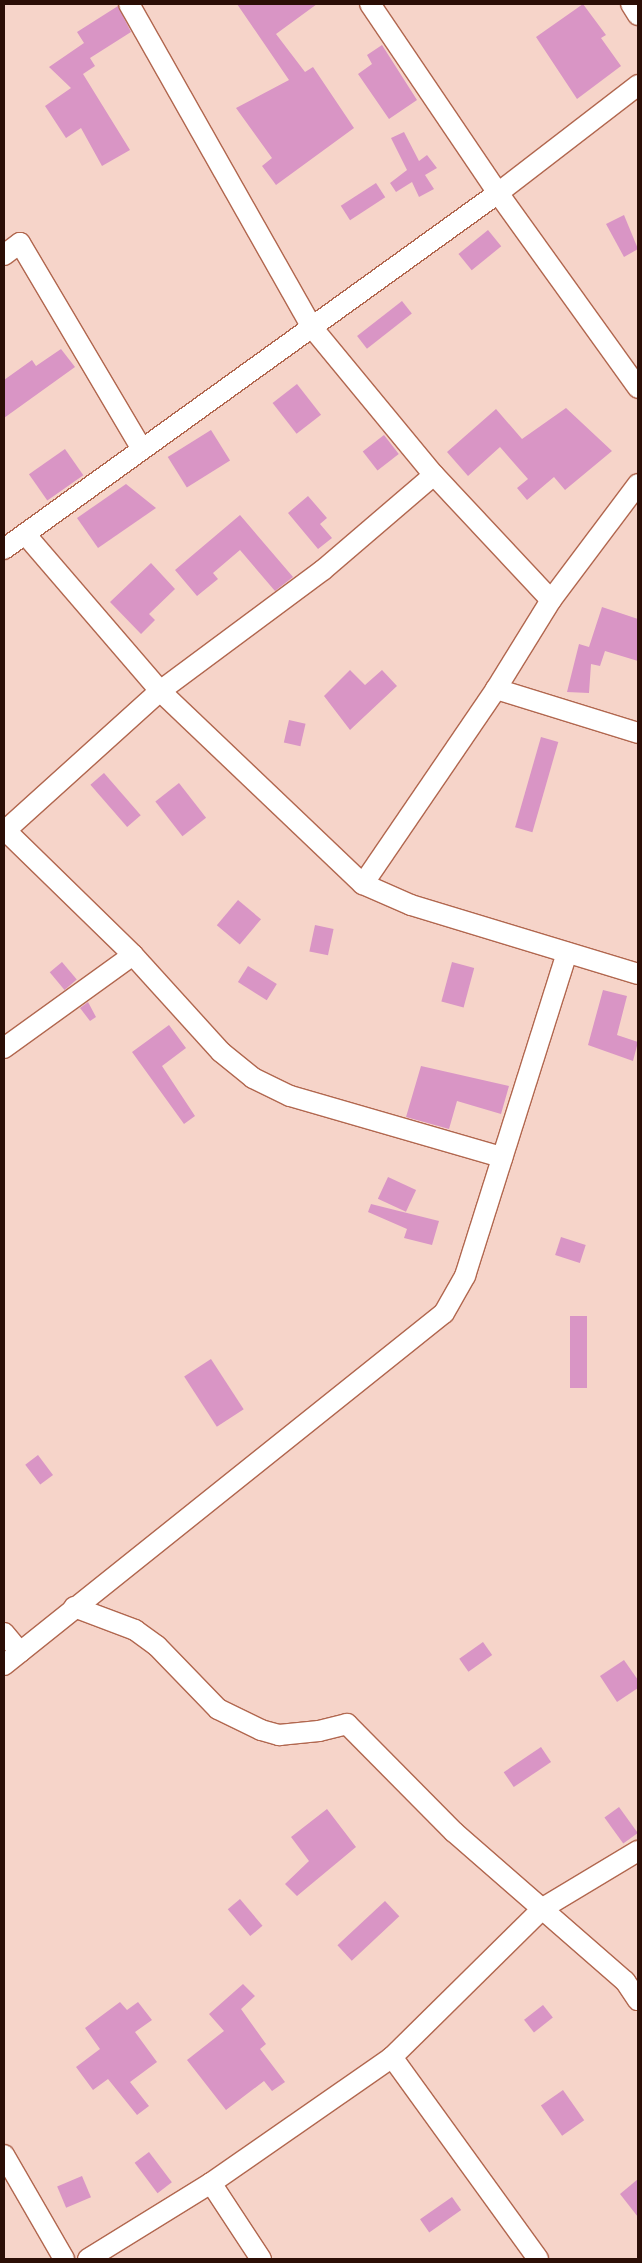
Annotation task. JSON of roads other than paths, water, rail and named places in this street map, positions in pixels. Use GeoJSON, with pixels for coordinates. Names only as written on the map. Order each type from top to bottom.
{"type":"FeatureCollection","features":[{"type":"Feature","properties":{"kind":"street"},"geometry":{"type":"LineString","coordinates":[[129,4],[311,326],[434,475],[551,600]]}},
{"type":"Feature","properties":{"kind":"street"},"geometry":{"type":"LineString","coordinates":[[370,4],[498,193],[638,388]]}},
{"type":"Feature","properties":{"kind":"street"},"geometry":{"type":"LineString","coordinates":[[631,4],[638,15]]}},
{"type":"Feature","properties":{"kind":"street"},"geometry":{"type":"LineString","coordinates":[[4,549],[26,535],[141,448],[498,193],[638,84]]}},
{"type":"Feature","properties":{"kind":"street"},"geometry":{"type":"LineString","coordinates":[[4,255],[20,243],[141,448]]}},
{"type":"Feature","properties":{"kind":"street"},"geometry":{"type":"LineString","coordinates":[[434,475],[323,570],[160,691],[5,829],[133,955],[221,1052],[253,1078],[290,1096],[502,1157]]}},
{"type":"Feature","properties":{"kind":"street"},"geometry":{"type":"LineString","coordinates":[[363,884],[496,689],[551,600],[638,484]]}},
{"type":"Feature","properties":{"kind":"street"},"geometry":{"type":"LineString","coordinates":[[26,535],[160,691],[363,884],[411,905],[638,974]]}},
{"type":"Feature","properties":{"kind":"street"},"geometry":{"type":"LineString","coordinates":[[496,689],[638,733]]}},
{"type":"Feature","properties":{"kind":"street"},"geometry":{"type":"LineString","coordinates":[[4,1666],[74,1607],[444,1313],[465,1276],[567,953]]}},
{"type":"Feature","properties":{"kind":"street"},"geometry":{"type":"LineString","coordinates":[[4,1048],[133,955]]}},
{"type":"Feature","properties":{"kind":"street"},"geometry":{"type":"LineString","coordinates":[[74,1607],[135,1630],[158,1646],[218,1709],[261,1730],[295,1734],[347,1724],[454,1832],[625,1981],[638,2000]]}},
{"type":"Feature","properties":{"kind":"street"},"geometry":{"type":"LineString","coordinates":[[4,1633],[20,1652]]}},
{"type":"Feature","properties":{"kind":"street"},"geometry":{"type":"LineString","coordinates":[[88,2259],[211,2182],[392,2056],[543,1908],[638,1851]]}},
{"type":"Feature","properties":{"kind":"street"},"geometry":{"type":"LineString","coordinates":[[392,2056],[538,2259]]}},
{"type":"Feature","properties":{"kind":"street"},"geometry":{"type":"LineString","coordinates":[[4,2155],[64,2259]]}},
{"type":"Feature","properties":{"kind":"street"},"geometry":{"type":"LineString","coordinates":[[211,2182],[261,2259]]}}]}
